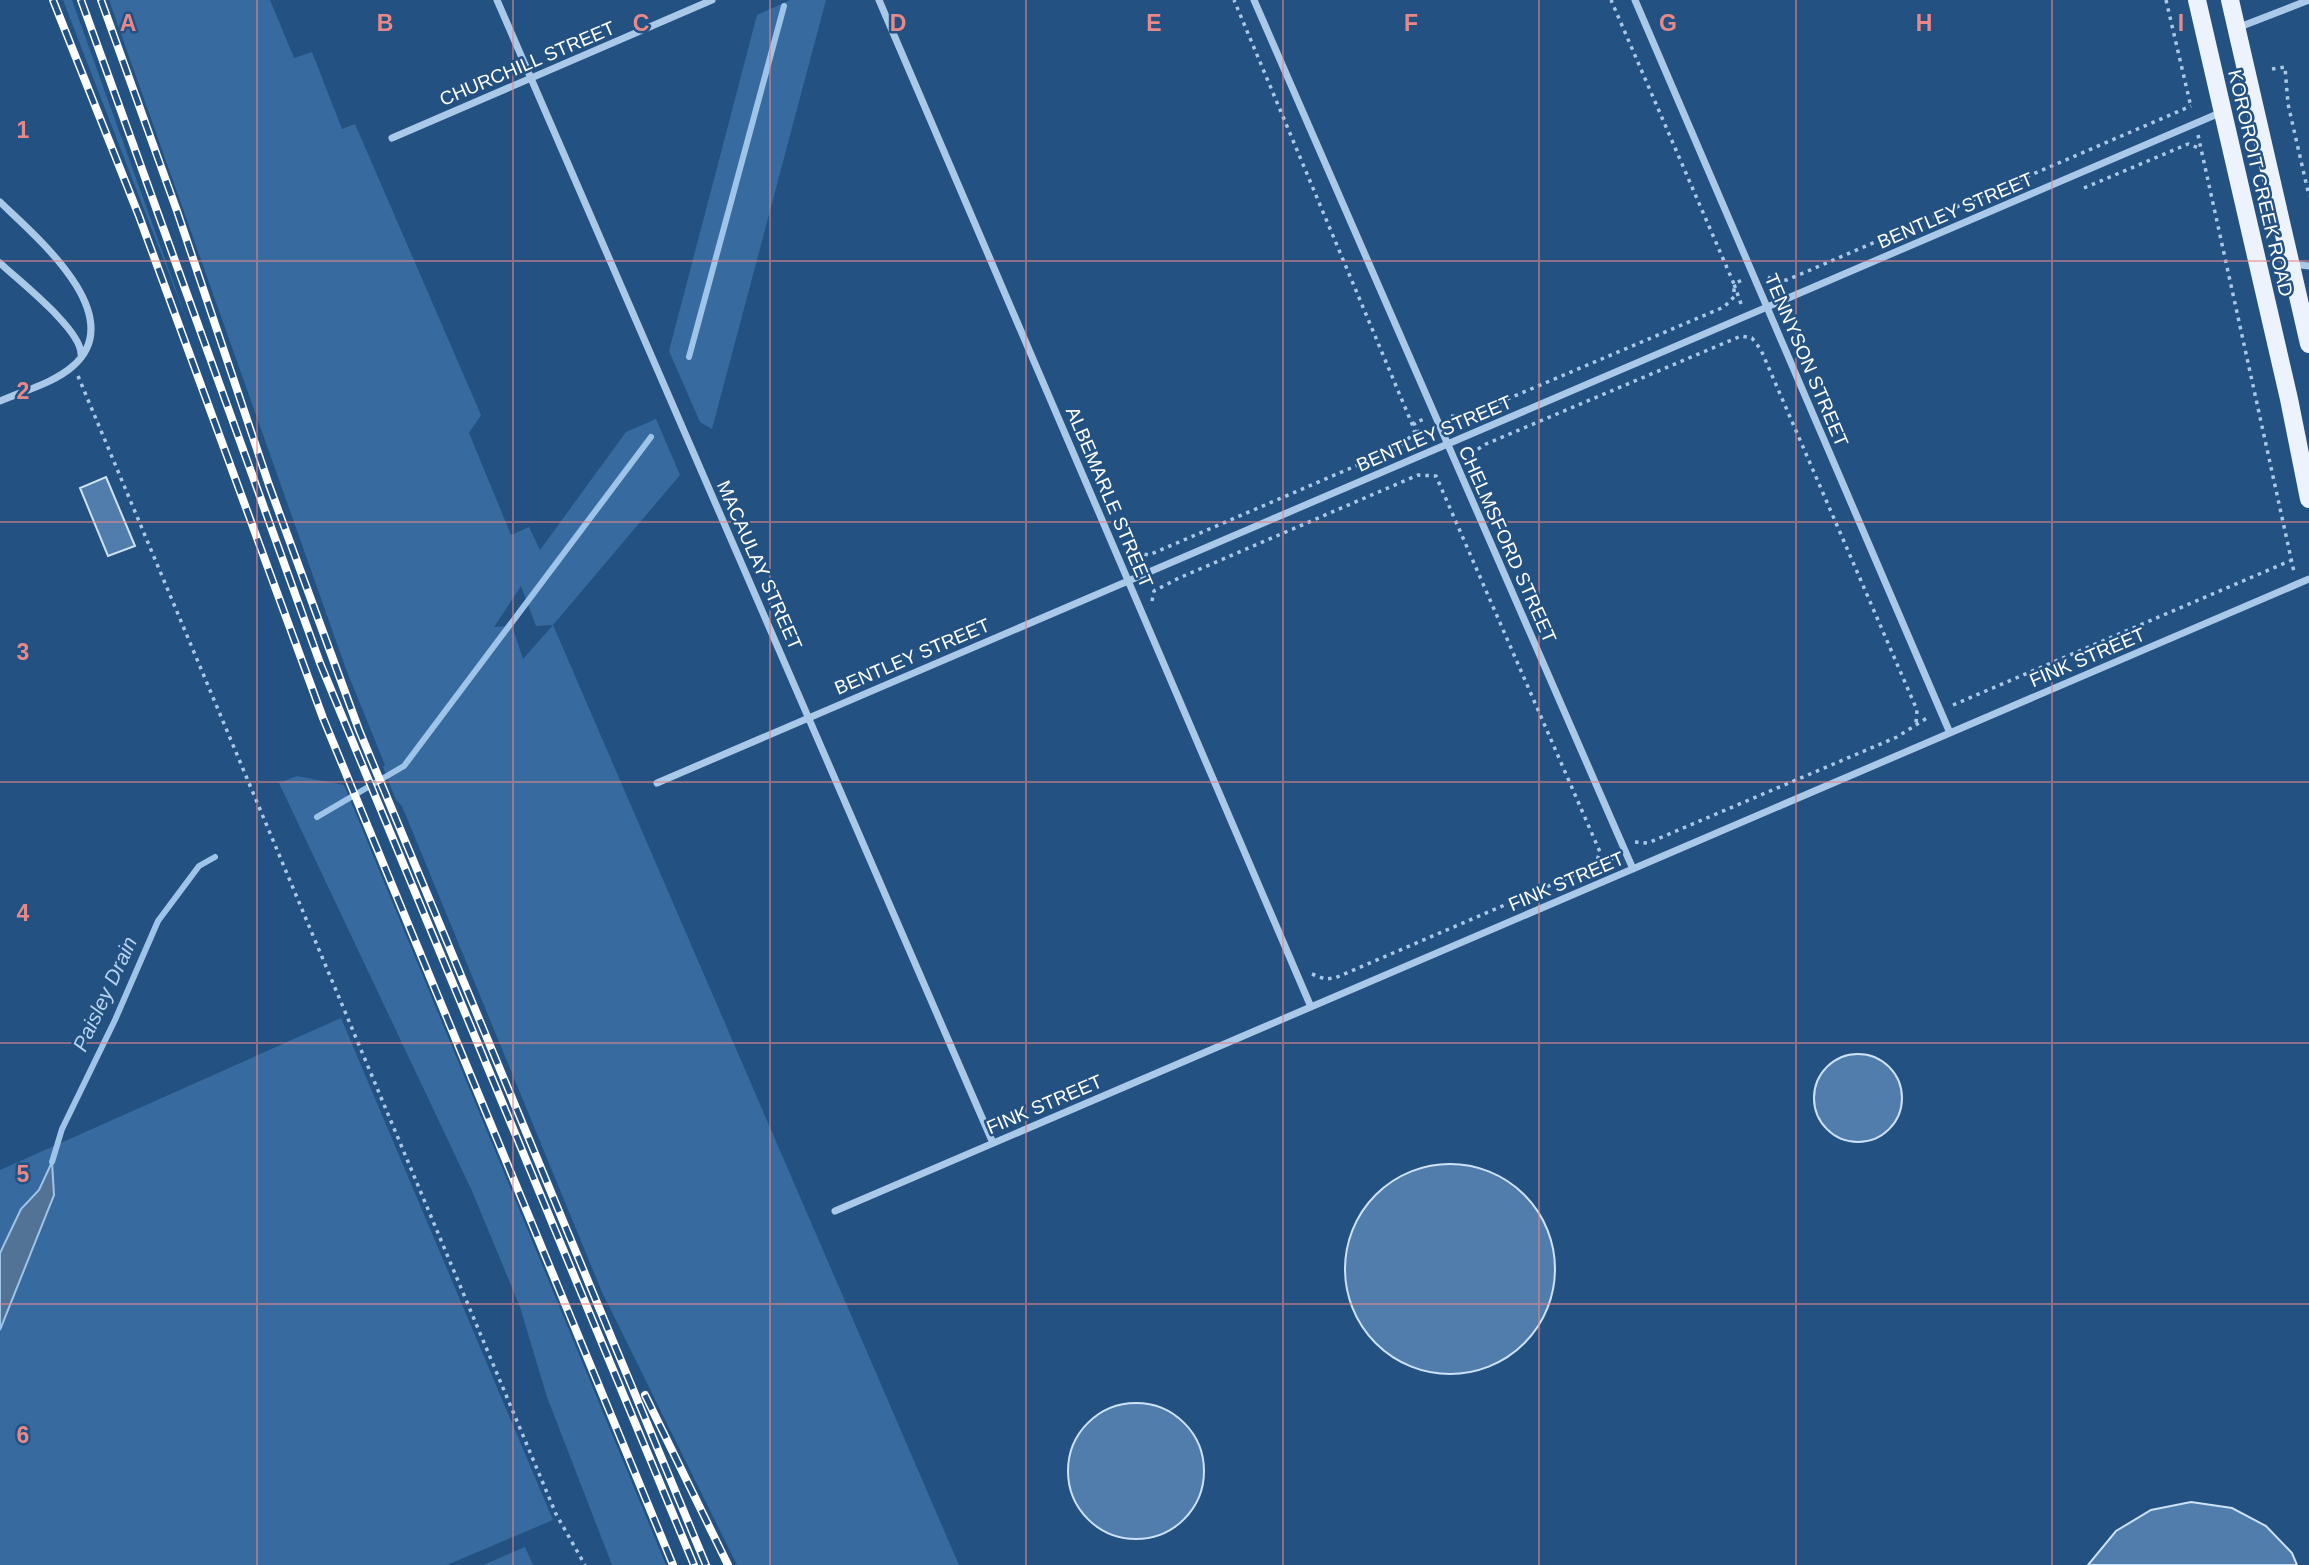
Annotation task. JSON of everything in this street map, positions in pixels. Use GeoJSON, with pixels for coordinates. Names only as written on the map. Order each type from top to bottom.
{"type":"FeatureCollection","features":[{"type":"Feature","properties":{"kind":"main road","name":"KOROROIT CREEK ROAD"},"geometry":{"type":"LineString","coordinates":[[2197,0],[2309,499]]}},
{"type":"Feature","properties":{"kind":"main road","name":"KOROROIT CREEK ROAD"},"geometry":{"type":"LineString","coordinates":[[2230,0],[2300,265],[2309,344]]}},
{"type":"Feature","properties":{"kind":"street","name":"MACAULAY STREET"},"geometry":{"type":"LineString","coordinates":[[497,0],[993,1143]]}},
{"type":"Feature","properties":{"kind":"street","name":"CHURCHILL STREET"},"geometry":{"type":"LineString","coordinates":[[392,138],[712,0]]}},
{"type":"Feature","properties":{"kind":"street","name":"ALBEMARLE STREET"},"geometry":{"type":"LineString","coordinates":[[879,0],[1311,1007]]}},
{"type":"Feature","properties":{"kind":"street","name":"CHELMSFORD STREET"},"geometry":{"type":"LineString","coordinates":[[1254,0],[1633,869]]}},
{"type":"Feature","properties":{"kind":"street","name":"TENNYSON STREET"},"geometry":{"type":"LineString","coordinates":[[1635,0],[1950,733]]}},
{"type":"Feature","properties":{"kind":"street"},"geometry":{"type":"LineString","coordinates":[[2236,29],[2309,1]]}},
{"type":"Feature","properties":{"kind":"street","name":"BENTLEY STREET"},"geometry":{"type":"LineString","coordinates":[[657,783],[2223,112]]}},
{"type":"Feature","properties":{"kind":"street"},"geometry":{"type":"LineString","coordinates":[[0,202],[61,260],[75,280],[89,326],[87,343],[74,365],[0,401]]}},
{"type":"Feature","properties":{"kind":"street"},"geometry":{"type":"LineString","coordinates":[[0,263],[71,331],[80,345],[80,358]]}},
{"type":"Feature","properties":{"kind":"street","name":"FINK STREET"},"geometry":{"type":"LineString","coordinates":[[835,1211],[2309,579]]}},
{"type":"Feature","properties":{"kind":"path"},"geometry":{"type":"LineString","coordinates":[[1149,555],[1402,446],[1415,431],[1234,0]]}},
{"type":"Feature","properties":{"kind":"path"},"geometry":{"type":"LineString","coordinates":[[1446,409],[1451,416],[1465,417],[1724,307],[1734,297],[1734,284],[1611,0]]}},
{"type":"Feature","properties":{"kind":"path"},"geometry":{"type":"LineString","coordinates":[[2166,0],[2297,584]]}},
{"type":"Feature","properties":{"kind":"path"},"geometry":{"type":"LineString","coordinates":[[2272,69],[2286,67],[2288,104],[2309,196]]}},
{"type":"Feature","properties":{"kind":"path"},"geometry":{"type":"LineString","coordinates":[[1763,270],[1774,280],[1787,280],[2191,106]]}},
{"type":"Feature","properties":{"kind":"path"},"geometry":{"type":"LineString","coordinates":[[2079,190],[2188,144],[2201,149]]}},
{"type":"Feature","properties":{"kind":"path"},"geometry":{"type":"LineString","coordinates":[[1309,971],[1315,977],[1335,978],[1898,737],[1911,731],[1916,723],[1917,710],[1912,697],[1761,350],[1752,338],[1741,336],[1486,444],[1475,451],[1471,459],[1471,469]]}},
{"type":"Feature","properties":{"kind":"path"},"geometry":{"type":"LineString","coordinates":[[74,365],[556,1514],[585,1565]]}},
{"type":"Feature","properties":{"kind":"path"},"geometry":{"type":"LineString","coordinates":[[1153,605],[1154,591],[1179,578],[1418,475],[1436,475],[1600,852],[1595,866]]}},
{"type":"Feature","properties":{"kind":"path"},"geometry":{"type":"LineString","coordinates":[[1916,723],[2292,560]]}},
{"type":"Feature","properties":{"kind":"path"},"geometry":{"type":"LineString","coordinates":[[1632,840],[1639,844],[1648,843]]}},
{"type":"Feature","properties":{"kind":"shaded area"},"geometry":{"type":"Polygon","coordinates":[[[63,0],[72,0],[188,323],[63,0]]]}},
{"type":"Feature","properties":{"kind":"shaded area"},"geometry":{"type":"Polygon","coordinates":[[[109,0],[270,0],[294,58],[312,52],[342,129],[355,124],[481,415],[469,433],[511,535],[529,527],[540,550],[626,432],[656,419],[680,475],[553,625],[959,1565],[737,1565],[602,1292],[402,806],[396,800],[383,767],[385,765],[346,669],[109,0]],[[521,586],[494,627],[512,626],[523,659],[553,625],[536,626],[521,586]]]}},
{"type":"Feature","properties":{"kind":"shaded area"},"geometry":{"type":"Polygon","coordinates":[[[790,0],[826,0],[712,429],[700,422],[669,351],[757,15],[790,0]]]}},
{"type":"Feature","properties":{"kind":"shaded area"},"geometry":{"type":"Polygon","coordinates":[[[297,776],[344,785],[666,1565],[612,1565],[547,1397],[520,1307],[472,1191],[279,783],[297,776]]]}},
{"type":"Feature","properties":{"kind":"shaded area"},"geometry":{"type":"Polygon","coordinates":[[[341,1018],[553,1520],[447,1565],[0,1565],[0,1170],[341,1018]]]}},
{"type":"Feature","properties":{"kind":"shaded area"},"geometry":{"type":"Polygon","coordinates":[[[52,1162],[54,1195],[0,1330],[0,1253],[21,1209],[39,1190],[52,1162]]]}},
{"type":"Feature","properties":{"kind":"shaded area"},"geometry":{"type":"Polygon","coordinates":[[[525,1547],[533,1565],[483,1565],[525,1547]]]}},
{"type":"Feature","properties":{"kind":"building"},"geometry":{"type":"Polygon","coordinates":[[[106,477],[135,546],[108,556],[80,488],[106,477]]]}},
{"type":"Feature","properties":{"kind":"building"},"geometry":{"type":"Polygon","coordinates":[[[1858,1054],[1875,1058],[1889,1067],[1898,1081],[1902,1098],[1898,1115],[1889,1129],[1875,1138],[1858,1142],[1841,1138],[1827,1129],[1818,1115],[1814,1098],[1818,1081],[1827,1067],[1841,1058],[1858,1054]]]}},
{"type":"Feature","properties":{"kind":"building"},"geometry":{"type":"Polygon","coordinates":[[[1450,1164],[1471,1166],[1490,1172],[1509,1181],[1525,1194],[1538,1210],[1547,1229],[1553,1248],[1553,1290],[1547,1309],[1538,1328],[1525,1344],[1509,1357],[1490,1366],[1471,1372],[1450,1374],[1429,1372],[1410,1366],[1391,1357],[1375,1344],[1362,1328],[1353,1309],[1347,1290],[1345,1269],[1347,1248],[1353,1229],[1362,1210],[1375,1194],[1391,1181],[1410,1172],[1429,1166],[1450,1164]]]}},
{"type":"Feature","properties":{"kind":"building"},"geometry":{"type":"Polygon","coordinates":[[[1136,1403],[1162,1408],[1184,1423],[1199,1445],[1204,1471],[1199,1497],[1184,1519],[1162,1534],[1136,1539],[1110,1534],[1088,1519],[1073,1497],[1068,1471],[1073,1445],[1088,1423],[1110,1408],[1136,1403]]]}},
{"type":"Feature","properties":{"kind":"building"},"geometry":{"type":"Polygon","coordinates":[[[2191,1502],[2232,1508],[2266,1526],[2292,1553],[2297,1565],[2088,1565],[2116,1531],[2151,1510],[2191,1502]]]}},
{"type":"Feature","properties":{"kind":"waterway"},"geometry":{"type":"LineString","coordinates":[[689,357],[784,6]]}},
{"type":"Feature","properties":{"kind":"waterway"},"geometry":{"type":"LineString","coordinates":[[317,817],[404,766],[651,437]]}},
{"type":"Feature","properties":{"kind":"waterway","name":"Paisley Drain"},"geometry":{"type":"LineString","coordinates":[[52,1162],[62,1129],[115,1020],[158,921],[199,866],[215,857]]}},
{"type":"Feature","properties":{"kind":"railway"},"geometry":{"type":"LineString","coordinates":[[53,0],[139,216],[323,718],[673,1565]]}},
{"type":"Feature","properties":{"kind":"railway"},"geometry":{"type":"LineString","coordinates":[[81,0],[320,663],[694,1565]]}},
{"type":"Feature","properties":{"kind":"railway"},"geometry":{"type":"LineString","coordinates":[[101,0],[177,211],[269,485],[359,730],[706,1565]]}},
{"type":"Feature","properties":{"kind":"railway"},"geometry":{"type":"LineString","coordinates":[[645,1395],[728,1565]]}}]}
